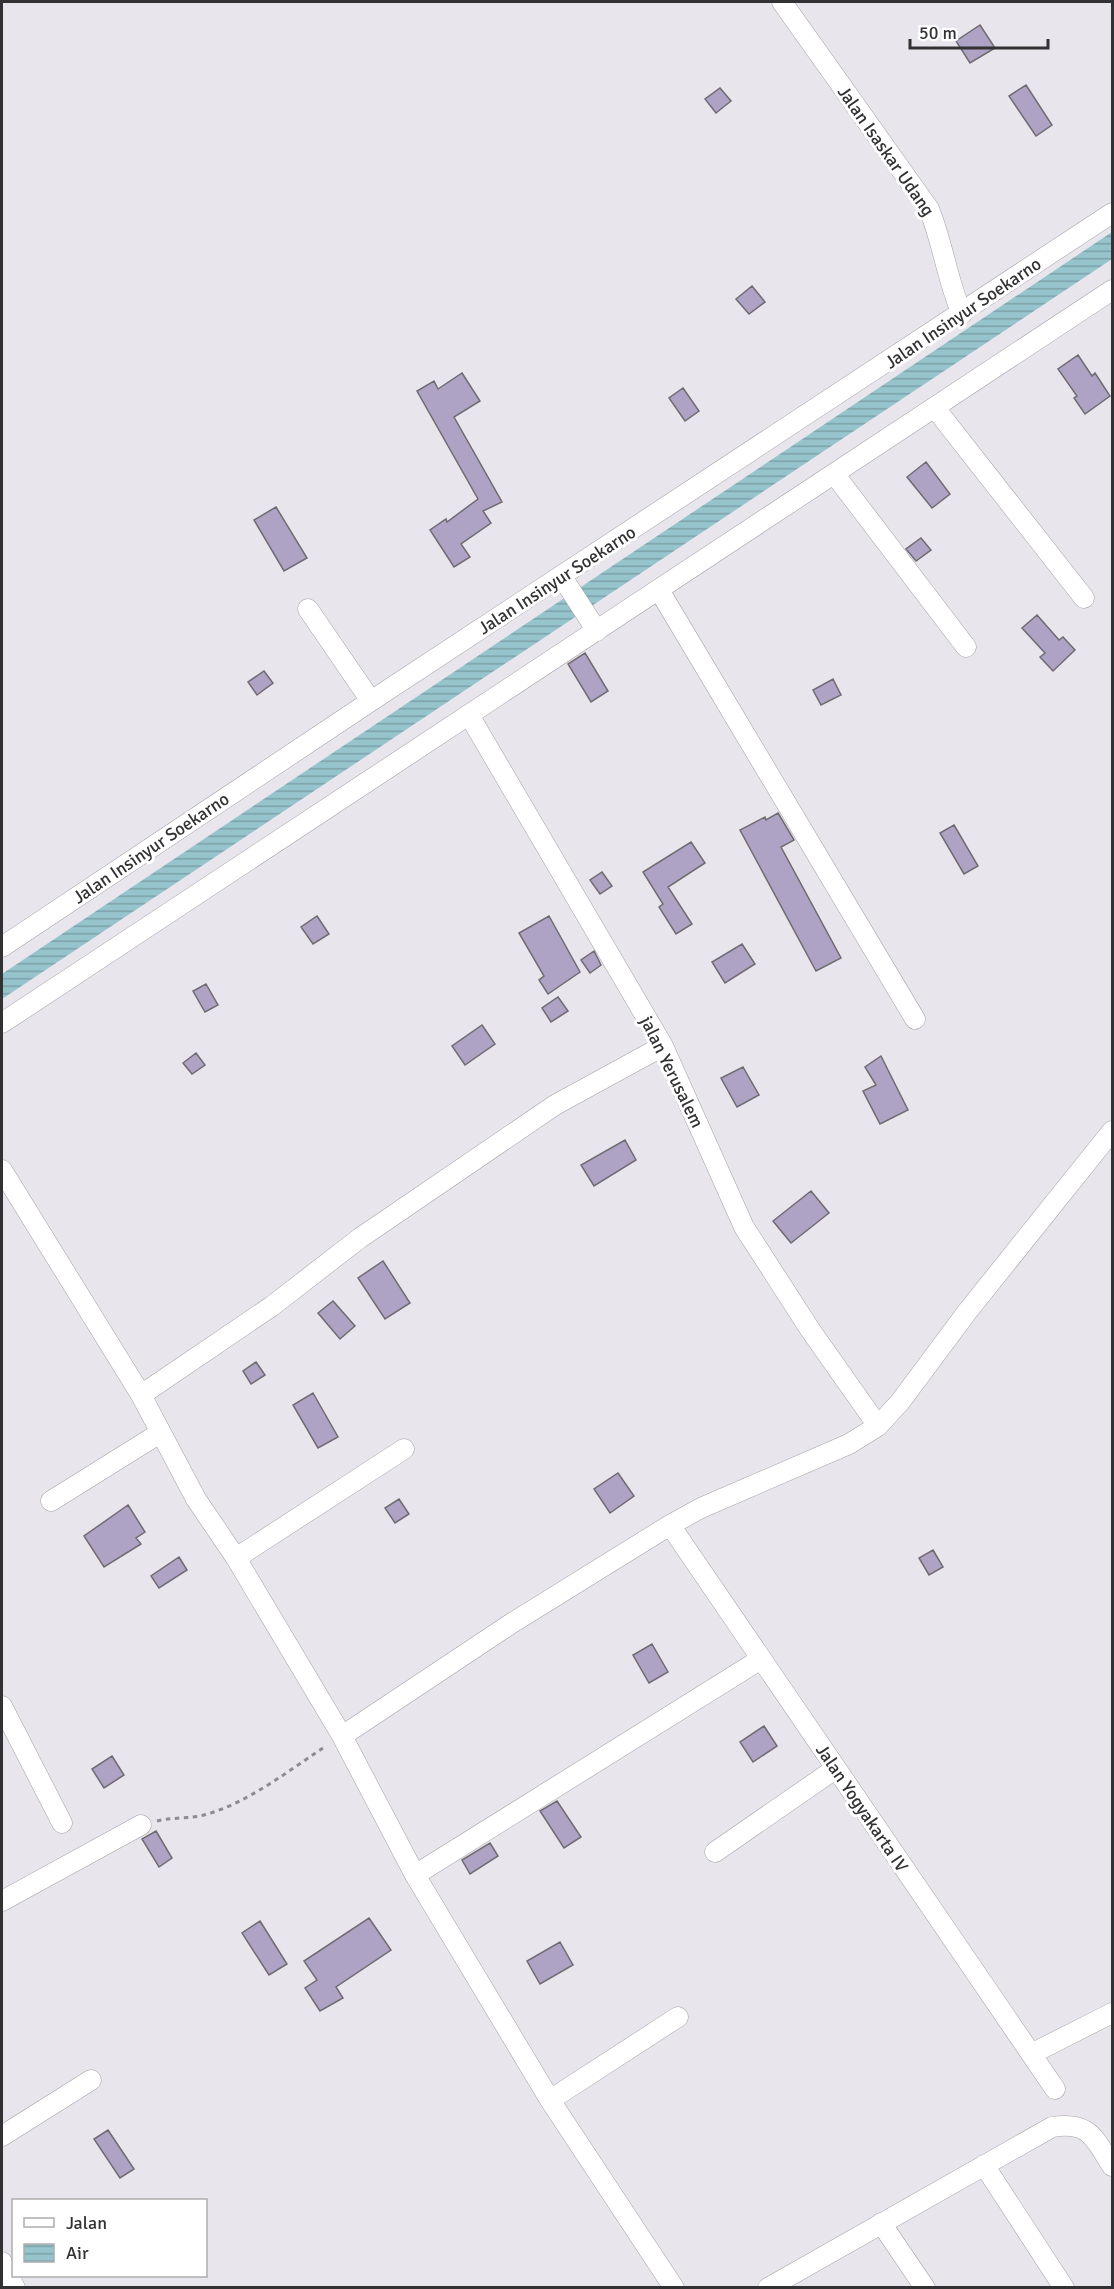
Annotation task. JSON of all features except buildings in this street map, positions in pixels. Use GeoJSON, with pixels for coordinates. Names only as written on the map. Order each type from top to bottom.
{"type":"FeatureCollection","features":[{"type":"Feature","properties":{"kind":"street","name":"Jalan Isaskar Udang"},"geometry":{"type":"LineString","coordinates":[[782,2],[929,209],[943,248],[952,291],[962,314]]}},
{"type":"Feature","properties":{"kind":"street","name":"Jalan Insinyur Soekarno"},"geometry":{"type":"LineString","coordinates":[[2,947],[371,701],[568,585],[962,314],[1111,218]]}},
{"type":"Feature","properties":{"kind":"street"},"geometry":{"type":"LineString","coordinates":[[2,1023],[1113,290]]}},
{"type":"Feature","properties":{"kind":"street"},"geometry":{"type":"LineString","coordinates":[[935,408],[1084,598]]}},
{"type":"Feature","properties":{"kind":"street"},"geometry":{"type":"LineString","coordinates":[[835,475],[966,646]]}},
{"type":"Feature","properties":{"kind":"street"},"geometry":{"type":"LineString","coordinates":[[568,585],[597,631]]}},
{"type":"Feature","properties":{"kind":"street"},"geometry":{"type":"LineString","coordinates":[[659,590],[915,1019]]}},
{"type":"Feature","properties":{"kind":"street"},"geometry":{"type":"LineString","coordinates":[[308,609],[371,701]]}},
{"type":"Feature","properties":{"kind":"street","name":"jalan Yerusalem"},"geometry":{"type":"LineString","coordinates":[[469,715],[663,1046],[744,1227],[811,1331],[878,1426]]}},
{"type":"Feature","properties":{"kind":"street"},"geometry":{"type":"LineString","coordinates":[[141,1395],[272,1306],[360,1238],[555,1105],[663,1046]]}},
{"type":"Feature","properties":{"kind":"street"},"geometry":{"type":"LineString","coordinates":[[342,1736],[512,1623],[670,1525],[701,1508],[849,1444],[878,1426],[900,1402],[967,1312],[1111,1137]]}},
{"type":"Feature","properties":{"kind":"street"},"geometry":{"type":"LineString","coordinates":[[2,1170],[141,1395],[159,1433],[196,1499],[236,1558],[342,1736],[415,1875],[550,2100],[674,2288]]}},
{"type":"Feature","properties":{"kind":"street"},"geometry":{"type":"LineString","coordinates":[[51,1502],[159,1433]]}},
{"type":"Feature","properties":{"kind":"street"},"geometry":{"type":"LineString","coordinates":[[236,1558],[404,1449]]}},
{"type":"Feature","properties":{"kind":"street","name":"Jalan Yogyakarta IV"},"geometry":{"type":"LineString","coordinates":[[670,1525],[1055,2089]]}},
{"type":"Feature","properties":{"kind":"street"},"geometry":{"type":"LineString","coordinates":[[415,1875],[761,1659]]}},
{"type":"Feature","properties":{"kind":"street"},"geometry":{"type":"LineString","coordinates":[[2,1706],[62,1823]]}},
{"type":"Feature","properties":{"kind":"street"},"geometry":{"type":"LineString","coordinates":[[715,1852],[835,1769]]}},
{"type":"Feature","properties":{"kind":"street"},"geometry":{"type":"LineString","coordinates":[[2,1901],[141,1825]]}},
{"type":"Feature","properties":{"kind":"street"},"geometry":{"type":"LineString","coordinates":[[1031,2054],[1113,2013]]}},
{"type":"Feature","properties":{"kind":"street"},"geometry":{"type":"LineString","coordinates":[[550,2100],[678,2017]]}},
{"type":"Feature","properties":{"kind":"street"},"geometry":{"type":"LineString","coordinates":[[2,2136],[91,2080]]}},
{"type":"Feature","properties":{"kind":"street"},"geometry":{"type":"LineString","coordinates":[[768,2288],[1036,2134],[1052,2127],[1067,2124],[1081,2127],[1090,2134],[1113,2166]]}},
{"type":"Feature","properties":{"kind":"street"},"geometry":{"type":"LineString","coordinates":[[984,2165],[1064,2288]]}},
{"type":"Feature","properties":{"kind":"street"},"geometry":{"type":"LineString","coordinates":[[881,2223],[925,2288]]}},
{"type":"Feature","properties":{"kind":"street"},"geometry":{"type":"LineString","coordinates":[[2,2262],[15,2288]]}},
{"type":"Feature","properties":{"kind":"path"},"geometry":{"type":"LineString","coordinates":[[141,1825],[170,1817],[202,1816],[245,1798],[342,1736]]}},
{"type":"Feature","properties":{"kind":"water"},"geometry":{"type":"Polygon","coordinates":[[[1112,232],[1112,259],[2,999],[2,974],[1112,232]]]}}]}
